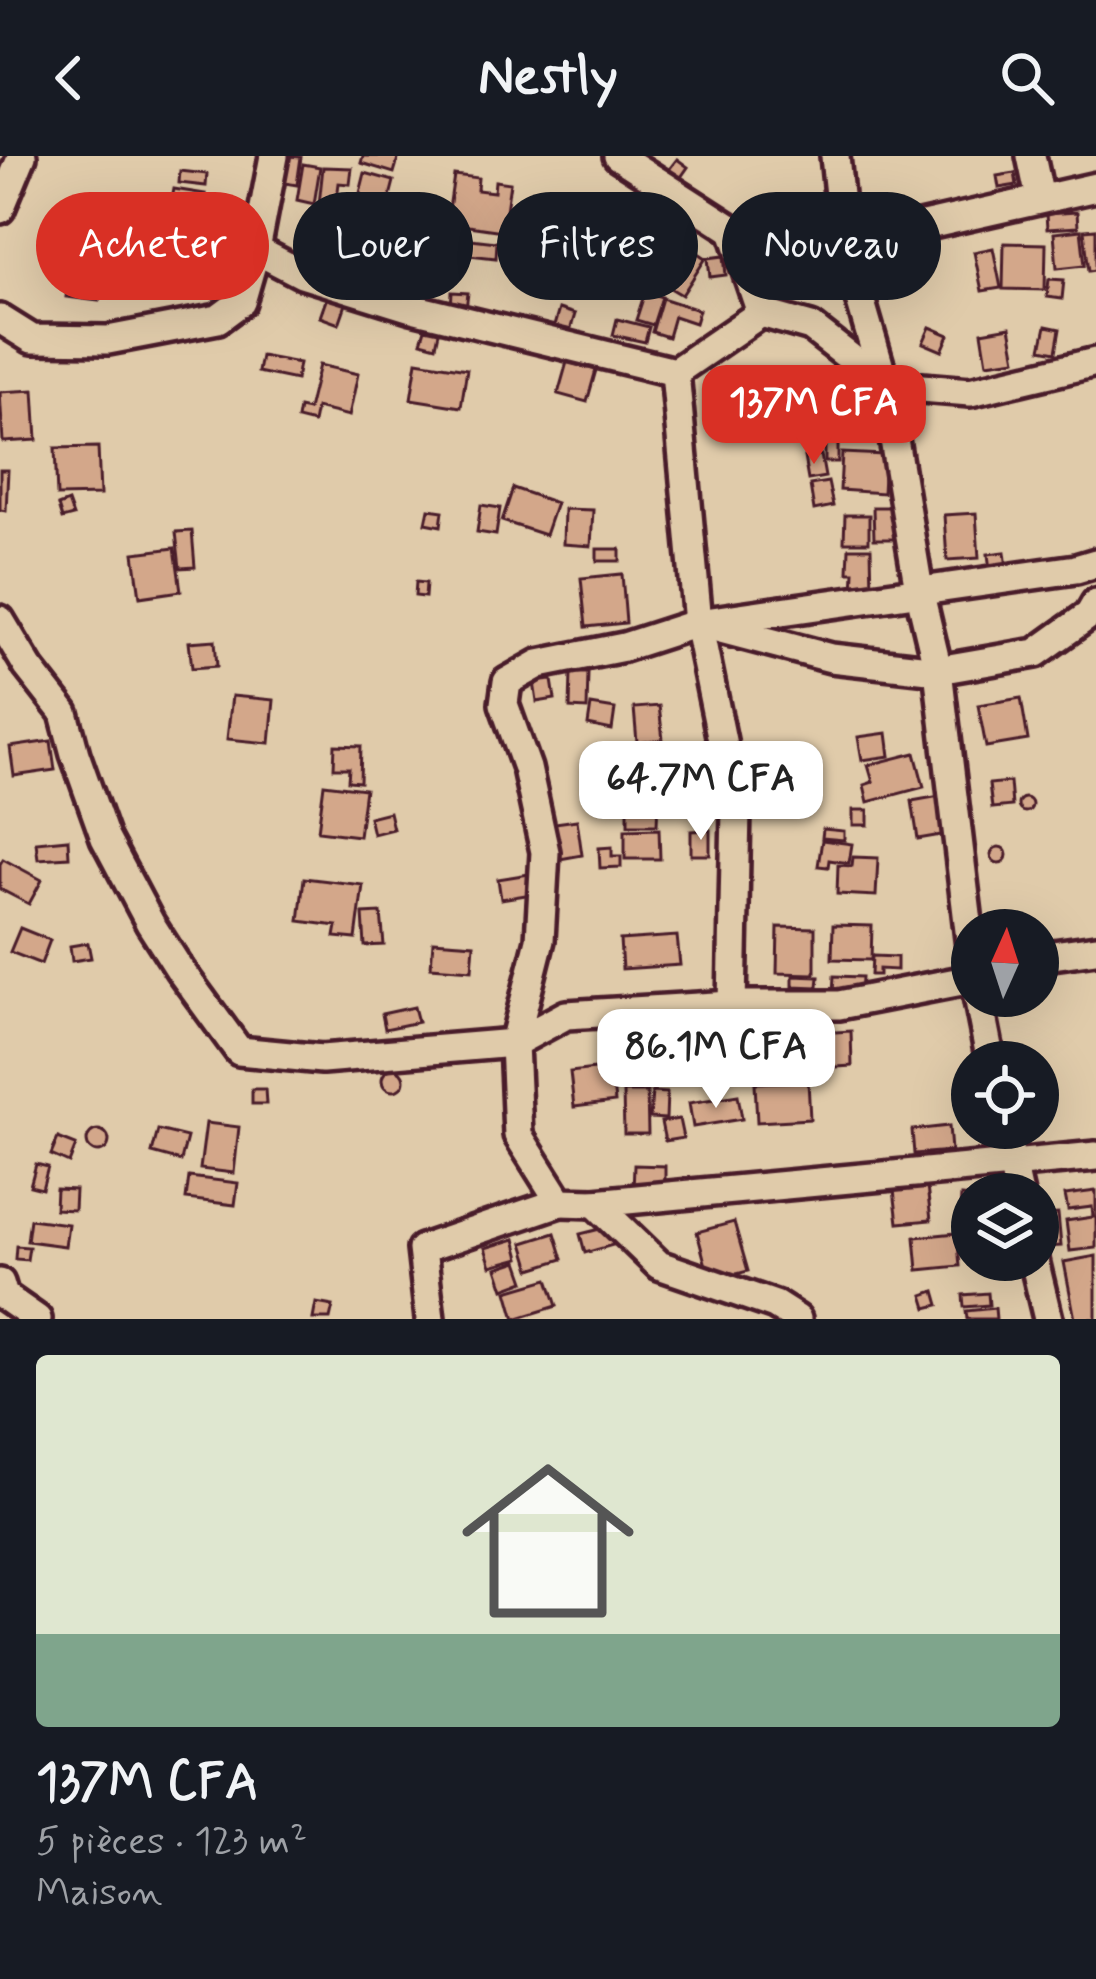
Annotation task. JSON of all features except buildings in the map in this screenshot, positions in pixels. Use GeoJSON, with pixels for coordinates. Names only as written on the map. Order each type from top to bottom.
{"type":"FeatureCollection","features":[{"type":"Feature","properties":{"kind":"street"},"geometry":{"type":"LineString","coordinates":[[0,209],[22,156]]}},
{"type":"Feature","properties":{"kind":"street"},"geometry":{"type":"LineString","coordinates":[[267,192],[274,156]]}},
{"type":"Feature","properties":{"kind":"street"},"geometry":{"type":"LineString","coordinates":[[618,156],[722,223]]}},
{"type":"Feature","properties":{"kind":"street"},"geometry":{"type":"LineString","coordinates":[[835,156],[839,192]]}},
{"type":"Feature","properties":{"kind":"street"},"geometry":{"type":"LineString","coordinates":[[1031,156],[1040,198]]}},
{"type":"Feature","properties":{"kind":"street"},"geometry":{"type":"LineString","coordinates":[[941,221],[1096,187]]}},
{"type":"Feature","properties":{"kind":"street"},"geometry":{"type":"LineString","coordinates":[[269,257],[302,274],[412,308],[676,372],[761,313]]}},
{"type":"Feature","properties":{"kind":"street"},"geometry":{"type":"LineString","coordinates":[[0,319],[32,339],[108,340],[218,319],[242,300]]}},
{"type":"Feature","properties":{"kind":"street"},"geometry":{"type":"LineString","coordinates":[[757,300],[761,313]]}},
{"type":"Feature","properties":{"kind":"street"},"geometry":{"type":"LineString","coordinates":[[860,300],[885,385],[919,590],[938,670],[966,909]]}},
{"type":"Feature","properties":{"kind":"street"},"geometry":{"type":"LineString","coordinates":[[761,313],[811,327],[885,385],[970,392],[1096,362]]}},
{"type":"Feature","properties":{"kind":"street"},"geometry":{"type":"LineString","coordinates":[[676,372],[698,623],[736,809],[731,1005]]}},
{"type":"Feature","properties":{"kind":"street"},"geometry":{"type":"LineString","coordinates":[[560,1202],[518,1135],[514,1043],[540,940],[545,852],[527,768],[504,704],[507,682],[539,664],[624,647],[698,623],[1096,563]]}},
{"type":"Feature","properties":{"kind":"street"},"geometry":{"type":"LineString","coordinates":[[698,623],[831,658],[938,670],[1036,653],[1094,618]]}},
{"type":"Feature","properties":{"kind":"street"},"geometry":{"type":"LineString","coordinates":[[0,620],[28,667],[64,712],[105,838],[150,923],[239,1051],[322,1059],[514,1043],[566,1015],[731,1005],[839,1005],[951,984]]}},
{"type":"Feature","properties":{"kind":"street"},"geometry":{"type":"LineString","coordinates":[[1059,954],[1096,949]]}},
{"type":"Feature","properties":{"kind":"street"},"geometry":{"type":"LineString","coordinates":[[1008,1149],[1014,1173]]}},
{"type":"Feature","properties":{"kind":"street"},"geometry":{"type":"LineString","coordinates":[[430,1319],[422,1249],[560,1202],[595,1203],[1096,1156]]}},
{"type":"Feature","properties":{"kind":"street"},"geometry":{"type":"LineString","coordinates":[[595,1203],[659,1265],[776,1305],[797,1319]]}},
{"type":"Feature","properties":{"kind":"street"},"geometry":{"type":"LineString","coordinates":[[1039,1281],[1048,1319]]}},
{"type":"Feature","properties":{"kind":"street"},"geometry":{"type":"LineString","coordinates":[[0,1283],[4,1296],[37,1319]]}}]}
